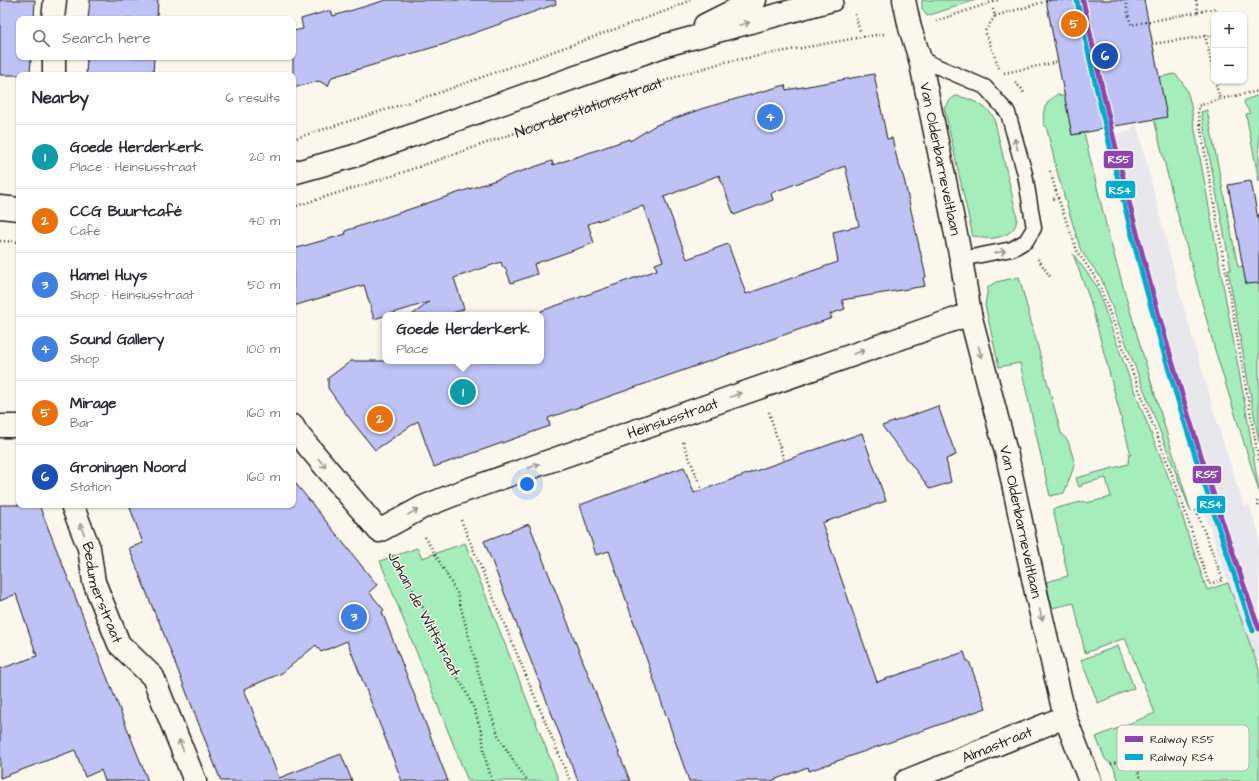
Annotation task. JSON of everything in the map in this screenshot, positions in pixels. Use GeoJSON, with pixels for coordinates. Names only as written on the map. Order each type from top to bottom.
{"type":"FeatureCollection","features":[{"type":"Feature","properties":{"kind":"street"},"geometry":{"type":"LineString","coordinates":[[53,16],[55,0]]}},
{"type":"Feature","properties":{"kind":"street"},"geometry":{"type":"LineString","coordinates":[[666,45],[755,0]]}},
{"type":"Feature","properties":{"kind":"street"},"geometry":{"type":"LineString","coordinates":[[296,172],[354,156],[666,45],[832,0]]}},
{"type":"Feature","properties":{"kind":"street","name":"Van Oldenbarneveltlaan"},"geometry":{"type":"LineString","coordinates":[[904,0],[910,28],[920,59],[962,260],[970,314],[1008,460],[1037,597],[1065,717],[1089,778]]}},
{"type":"Feature","properties":{"kind":"street"},"geometry":{"type":"LineString","coordinates":[[54,60],[54,72]]}},
{"type":"Feature","properties":{"kind":"street"},"geometry":{"type":"LineString","coordinates":[[0,207],[16,209]]}},
{"type":"Feature","properties":{"kind":"street","name":"Heinsiusstraat"},"geometry":{"type":"LineString","coordinates":[[379,531],[423,507],[451,495],[970,314]]}},
{"type":"Feature","properties":{"kind":"street"},"geometry":{"type":"LineString","coordinates":[[0,426],[16,426]]}},
{"type":"Feature","properties":{"kind":"street"},"geometry":{"type":"LineString","coordinates":[[296,433],[379,531]]}},
{"type":"Feature","properties":{"kind":"street","name":"Bedumerstraat"},"geometry":{"type":"LineString","coordinates":[[73,508],[89,548],[94,582],[119,644],[153,677],[195,781]]}},
{"type":"Feature","properties":{"kind":"street","name":"Almastraat"},"geometry":{"type":"LineString","coordinates":[[906,781],[1065,717]]}},
{"type":"Feature","properties":{"kind":"lane","name":"Van Oldenbarneveltlaan"},"geometry":{"type":"LineString","coordinates":[[920,59],[979,84],[990,92],[1008,113],[1024,174],[1034,228],[1026,241],[1012,249],[962,260]]}},
{"type":"Feature","properties":{"kind":"path"},"geometry":{"type":"LineString","coordinates":[[296,138],[438,93],[671,9],[690,0]]}},
{"type":"Feature","properties":{"kind":"path"},"geometry":{"type":"LineString","coordinates":[[935,22],[998,0]]}},
{"type":"Feature","properties":{"kind":"path"},"geometry":{"type":"LineString","coordinates":[[995,16],[1051,0]]}},
{"type":"Feature","properties":{"kind":"path"},"geometry":{"type":"LineString","coordinates":[[1125,0],[1130,26],[1216,8],[1217,12]]}},
{"type":"Feature","properties":{"kind":"path"},"geometry":{"type":"LineString","coordinates":[[1196,0],[1198,12]]}},
{"type":"Feature","properties":{"kind":"path","name":"Noorderstationsstraat"},"geometry":{"type":"LineString","coordinates":[[296,206],[395,175],[687,73],[725,62],[862,37],[891,34]]}},
{"type":"Feature","properties":{"kind":"path"},"geometry":{"type":"LineString","coordinates":[[1152,44],[1211,34]]}},
{"type":"Feature","properties":{"kind":"path"},"geometry":{"type":"LineString","coordinates":[[1205,35],[1211,61]]}},
{"type":"Feature","properties":{"kind":"path"},"geometry":{"type":"LineString","coordinates":[[1001,73],[1058,62]]}},
{"type":"Feature","properties":{"kind":"path"},"geometry":{"type":"LineString","coordinates":[[1217,84],[1220,99]]}},
{"type":"Feature","properties":{"kind":"path"},"geometry":{"type":"LineString","coordinates":[[1259,91],[1220,99],[1198,106],[1259,462]]}},
{"type":"Feature","properties":{"kind":"path"},"geometry":{"type":"LineString","coordinates":[[1058,198],[1078,253],[1097,280],[1178,490],[1208,584],[1223,580],[1196,510]]}},
{"type":"Feature","properties":{"kind":"path"},"geometry":{"type":"LineString","coordinates":[[0,241],[16,242]]}},
{"type":"Feature","properties":{"kind":"path"},"geometry":{"type":"LineString","coordinates":[[761,387],[784,461]]}},
{"type":"Feature","properties":{"kind":"path"},"geometry":{"type":"LineString","coordinates":[[674,418],[702,490]]}},
{"type":"Feature","properties":{"kind":"path"},"geometry":{"type":"LineString","coordinates":[[451,495],[570,781]]}},
{"type":"Feature","properties":{"kind":"path"},"geometry":{"type":"LineString","coordinates":[[1257,501],[1259,508]]}},
{"type":"Feature","properties":{"kind":"path"},"geometry":{"type":"LineString","coordinates":[[410,514],[436,554],[457,593],[486,701],[499,737],[516,765],[528,781]]}},
{"type":"Feature","properties":{"kind":"path","name":"Johan de Wittstraat"},"geometry":{"type":"LineString","coordinates":[[379,531],[432,623],[451,667],[464,688],[474,709],[482,733],[485,756],[492,781]]}},
{"type":"Feature","properties":{"kind":"path"},"geometry":{"type":"LineString","coordinates":[[1089,778],[1117,764]]}},
{"type":"Feature","properties":{"kind":"path"},"geometry":{"type":"LineString","coordinates":[[1138,771],[1142,781]]}},
{"type":"Feature","properties":{"kind":"shaded area"},"geometry":{"type":"Polygon","coordinates":[[[1136,122],[1180,294],[1221,435],[1244,506],[1249,505],[1259,533],[1259,669],[1204,510],[1209,508],[1150,312],[1118,195],[1102,129],[1112,135],[1130,131],[1136,122]]]}},
{"type":"Feature","properties":{"kind":"green space"},"geometry":{"type":"Polygon","coordinates":[[[922,0],[976,0],[927,16],[922,9],[922,0]]]}},
{"type":"Feature","properties":{"kind":"green space"},"geometry":{"type":"Polygon","coordinates":[[[1175,74],[1186,89],[1191,107],[1247,416],[1259,491],[1215,350],[1174,201],[1154,119],[1159,77],[1175,74]]]}},
{"type":"Feature","properties":{"kind":"green space"},"geometry":{"type":"Polygon","coordinates":[[[1058,94],[1060,96],[1065,96],[1072,135],[1084,133],[1108,233],[1148,373],[1191,512],[1101,278],[1081,251],[1059,179],[1046,126],[1044,126],[1043,116],[1045,107],[1058,94]]]}},
{"type":"Feature","properties":{"kind":"green space"},"geometry":{"type":"Polygon","coordinates":[[[1259,95],[1259,181],[1246,114],[1250,113],[1244,103],[1245,100],[1259,95]]]}},
{"type":"Feature","properties":{"kind":"green space"},"geometry":{"type":"Polygon","coordinates":[[[956,96],[978,103],[988,110],[994,118],[1017,216],[1014,228],[1007,234],[996,238],[973,237],[944,107],[947,106],[950,100],[956,96]]]}},
{"type":"Feature","properties":{"kind":"green space"},"geometry":{"type":"Polygon","coordinates":[[[1207,110],[1238,267],[1259,264],[1259,442],[1228,270],[1231,270],[1201,112],[1207,110]]]}},
{"type":"Feature","properties":{"kind":"green space"},"geometry":{"type":"Polygon","coordinates":[[[1073,254],[1096,285],[1130,380],[1178,501],[1207,590],[1228,583],[1259,669],[1259,781],[1119,781],[1113,766],[1105,759],[1096,737],[1117,728],[1117,771],[1249,771],[1249,725],[1126,725],[1155,713],[1125,638],[1085,653],[1074,603],[1052,608],[1046,582],[1068,576],[1053,509],[1085,501],[1086,503],[1111,497],[1106,478],[1082,484],[1082,486],[1079,487],[1076,478],[1128,464],[1129,453],[1129,455],[1131,455],[1090,300],[1073,254]]]}},
{"type":"Feature","properties":{"kind":"green space"},"geometry":{"type":"Polygon","coordinates":[[[1019,277],[1061,433],[1068,441],[1075,464],[1064,493],[1050,496],[1020,363],[999,367],[985,305],[988,287],[996,282],[1019,277]]]}},
{"type":"Feature","properties":{"kind":"green space"},"geometry":{"type":"Polygon","coordinates":[[[465,543],[559,781],[468,781],[380,561],[417,548],[422,558],[465,543]]]}},
{"type":"Feature","properties":{"kind":"green space"},"geometry":{"type":"Polygon","coordinates":[[[1118,646],[1134,688],[1098,703],[1081,660],[1118,646]]]}},
{"type":"Feature","properties":{"kind":"building"},"geometry":{"type":"Polygon","coordinates":[[[0,0],[35,0],[34,16],[16,16],[16,60],[31,60],[30,72],[16,72],[16,75],[0,75],[0,0]]]}},
{"type":"Feature","properties":{"kind":"building"},"geometry":{"type":"Polygon","coordinates":[[[90,0],[158,0],[157,16],[88,16],[90,0]]]}},
{"type":"Feature","properties":{"kind":"building"},"geometry":{"type":"Polygon","coordinates":[[[386,0],[555,0],[556,4],[448,43],[332,77],[328,86],[319,81],[296,87],[296,72],[293,72],[293,60],[296,60],[296,30],[303,29],[301,19],[331,10],[333,16],[386,0]]]}},
{"type":"Feature","properties":{"kind":"building"},"geometry":{"type":"Polygon","coordinates":[[[1046,0],[1144,0],[1167,117],[1072,135],[1046,0]]]}},
{"type":"Feature","properties":{"kind":"building"},"geometry":{"type":"Polygon","coordinates":[[[87,60],[154,60],[153,72],[86,72],[87,60]]]}},
{"type":"Feature","properties":{"kind":"building"},"geometry":{"type":"Polygon","coordinates":[[[874,74],[887,139],[892,138],[904,179],[926,277],[923,278],[925,286],[842,300],[845,309],[830,314],[832,318],[548,418],[550,426],[434,467],[418,421],[375,450],[328,388],[328,378],[351,361],[382,361],[382,364],[544,364],[544,312],[541,311],[657,270],[655,264],[663,261],[643,206],[588,224],[594,243],[534,264],[537,274],[511,283],[505,267],[503,268],[501,262],[454,278],[464,309],[456,312],[416,312],[429,302],[397,312],[382,312],[382,317],[374,319],[364,285],[296,305],[296,248],[346,234],[345,231],[552,161],[553,165],[629,139],[630,141],[656,125],[704,108],[785,85],[786,90],[874,74]],[[845,166],[771,193],[773,200],[734,215],[719,175],[664,197],[687,259],[728,244],[746,294],[838,262],[833,232],[859,226],[845,166]]]}},
{"type":"Feature","properties":{"kind":"building"},"geometry":{"type":"Polygon","coordinates":[[[1251,181],[1259,224],[1259,283],[1246,284],[1228,185],[1251,181]]]}},
{"type":"Feature","properties":{"kind":"building"},"geometry":{"type":"Polygon","coordinates":[[[938,406],[956,455],[946,459],[951,482],[930,489],[882,426],[938,406]]]}},
{"type":"Feature","properties":{"kind":"building"},"geometry":{"type":"Polygon","coordinates":[[[862,433],[886,501],[822,523],[877,682],[964,652],[967,661],[969,661],[986,708],[809,771],[808,767],[771,781],[689,781],[609,551],[596,555],[580,505],[684,467],[694,493],[862,433]]]}},
{"type":"Feature","properties":{"kind":"building"},"geometry":{"type":"Polygon","coordinates":[[[296,484],[377,585],[369,592],[384,610],[382,612],[448,781],[402,781],[347,641],[321,652],[316,645],[282,673],[244,689],[279,778],[341,754],[352,781],[221,781],[129,548],[143,543],[130,508],[296,508],[296,484]]]}},
{"type":"Feature","properties":{"kind":"building"},"geometry":{"type":"Polygon","coordinates":[[[0,505],[16,505],[16,508],[40,508],[148,781],[105,781],[101,770],[85,777],[75,750],[0,778],[0,669],[37,656],[16,594],[0,601],[0,505]]]}},
{"type":"Feature","properties":{"kind":"building"},"geometry":{"type":"Polygon","coordinates":[[[529,524],[630,781],[578,781],[484,541],[529,524]]]}},
{"type":"Feature","properties":{"kind":"rail line","name":"RS5"},"geometry":{"type":"LineString","coordinates":[[1083,0],[1118,158],[1159,316],[1207,474],[1259,629]]}},
{"type":"Feature","properties":{"kind":"rail line","name":"RS4"},"geometry":{"type":"LineString","coordinates":[[1077,1],[1113,160],[1154,318],[1189,436],[1253,631]]}},
{"type":"Feature","properties":{"kind":"place","name":"Mirage"},"geometry":{"type":"Point","coordinates":[1074,24]}},
{"type":"Feature","properties":{"kind":"place","name":"Groningen Noord"},"geometry":{"type":"Point","coordinates":[1105,56]}},
{"type":"Feature","properties":{"kind":"place","name":"Sound Gallery"},"geometry":{"type":"Point","coordinates":[770,117]}},
{"type":"Feature","properties":{"kind":"place","name":"Goede Herderkerk"},"geometry":{"type":"Point","coordinates":[463,392]}},
{"type":"Feature","properties":{"kind":"place","name":"CCG Buurtcafé"},"geometry":{"type":"Point","coordinates":[380,419]}},
{"type":"Feature","properties":{"kind":"place","name":"Hamel Huys"},"geometry":{"type":"Point","coordinates":[354,617]}}]}
